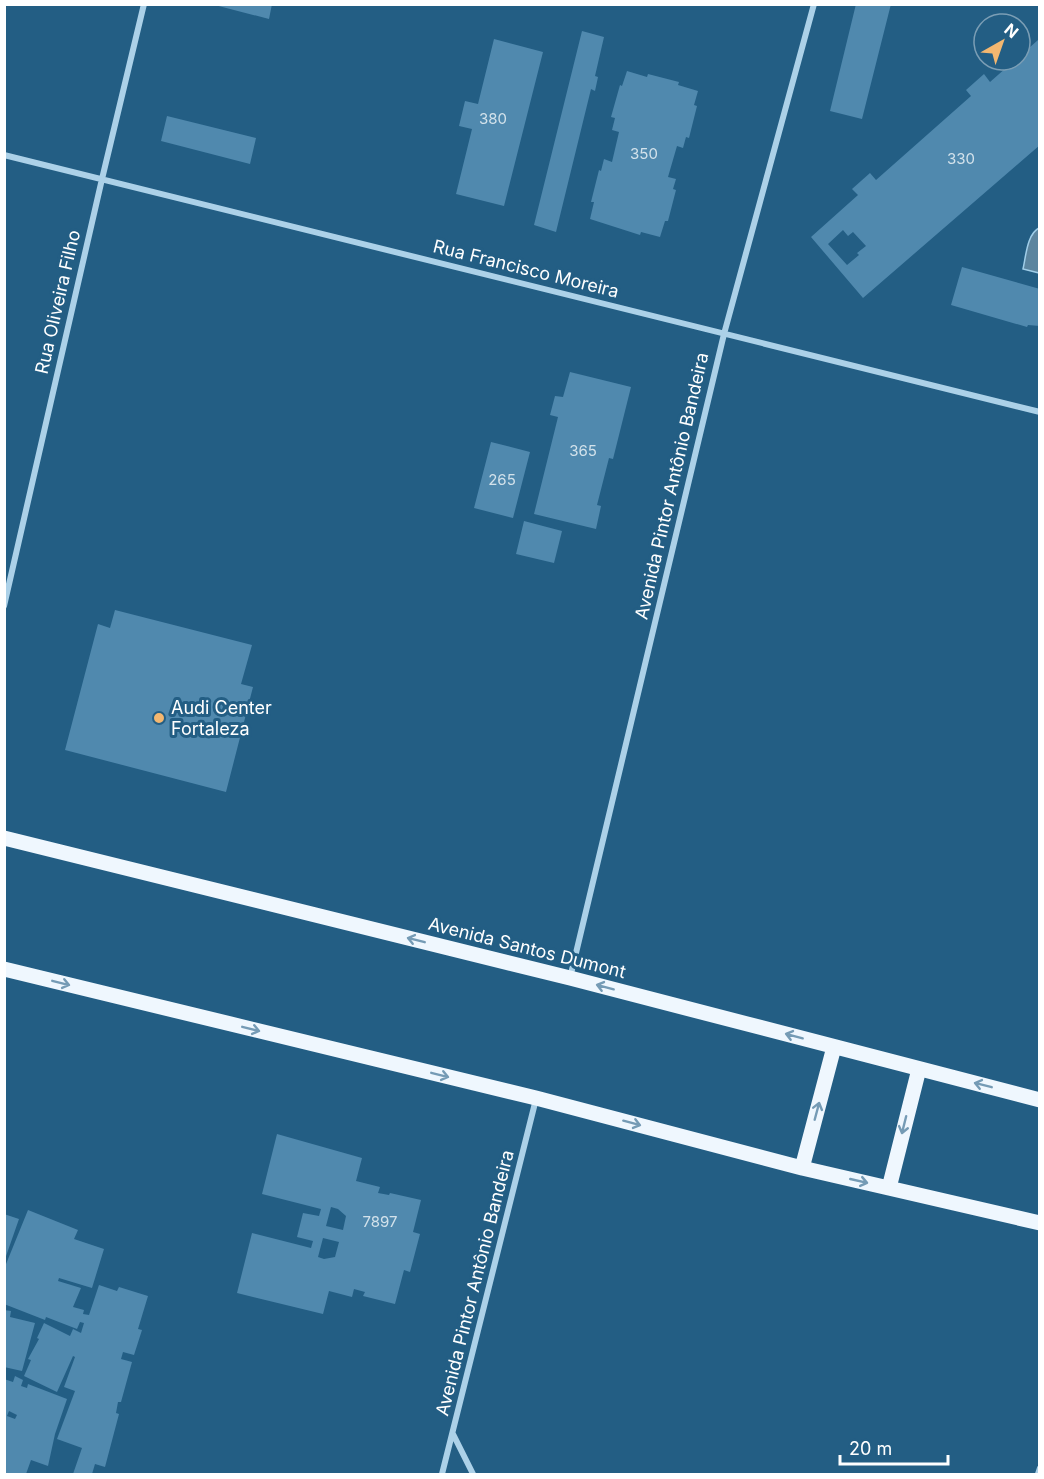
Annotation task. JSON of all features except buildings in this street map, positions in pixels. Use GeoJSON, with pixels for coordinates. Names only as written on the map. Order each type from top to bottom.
{"type":"FeatureCollection","features":[{"type":"Feature","properties":{"kind":"main road","name":"Avenida Santos Dumont"},"geometry":{"type":"LineString","coordinates":[[4,838],[570,978],[1040,1100]]}},
{"type":"Feature","properties":{"kind":"main road"},"geometry":{"type":"LineString","coordinates":[[4,969],[536,1098],[802,1168],[1040,1223]]}},
{"type":"Feature","properties":{"kind":"main road"},"geometry":{"type":"LineString","coordinates":[[802,1168],[834,1047]]}},
{"type":"Feature","properties":{"kind":"main road"},"geometry":{"type":"LineString","coordinates":[[889,1188],[919,1069]]}},
{"type":"Feature","properties":{"kind":"street","name":"Rua Oliveira Filho"},"geometry":{"type":"LineString","coordinates":[[4,606],[144,4]]}},
{"type":"Feature","properties":{"kind":"street","name":"Avenida Pintor Antônio Bandeira"},"geometry":{"type":"LineString","coordinates":[[570,978],[724,334],[814,4]]}},
{"type":"Feature","properties":{"kind":"street","name":"Rua Francisco Moreira"},"geometry":{"type":"LineString","coordinates":[[4,155],[1040,412]]}},
{"type":"Feature","properties":{"kind":"street","name":"Avenida Pintor Antônio Bandeira"},"geometry":{"type":"LineString","coordinates":[[442,1474],[536,1098]]}},
{"type":"Feature","properties":{"kind":"street"},"geometry":{"type":"LineString","coordinates":[[453,1433],[473,1474]]}},
{"type":"Feature","properties":{"kind":"street"},"geometry":{"type":"LineString","coordinates":[[1038,1474],[1040,1468]]}},
{"type":"Feature","properties":{"kind":"water"},"geometry":{"type":"Polygon","coordinates":[[[1039,228],[1039,273],[1023,269],[1029,240],[1039,228]]]}},
{"type":"Feature","properties":{"kind":"place","name":"Audi Center Fortaleza"},"geometry":{"type":"Point","coordinates":[159,718]}}]}
